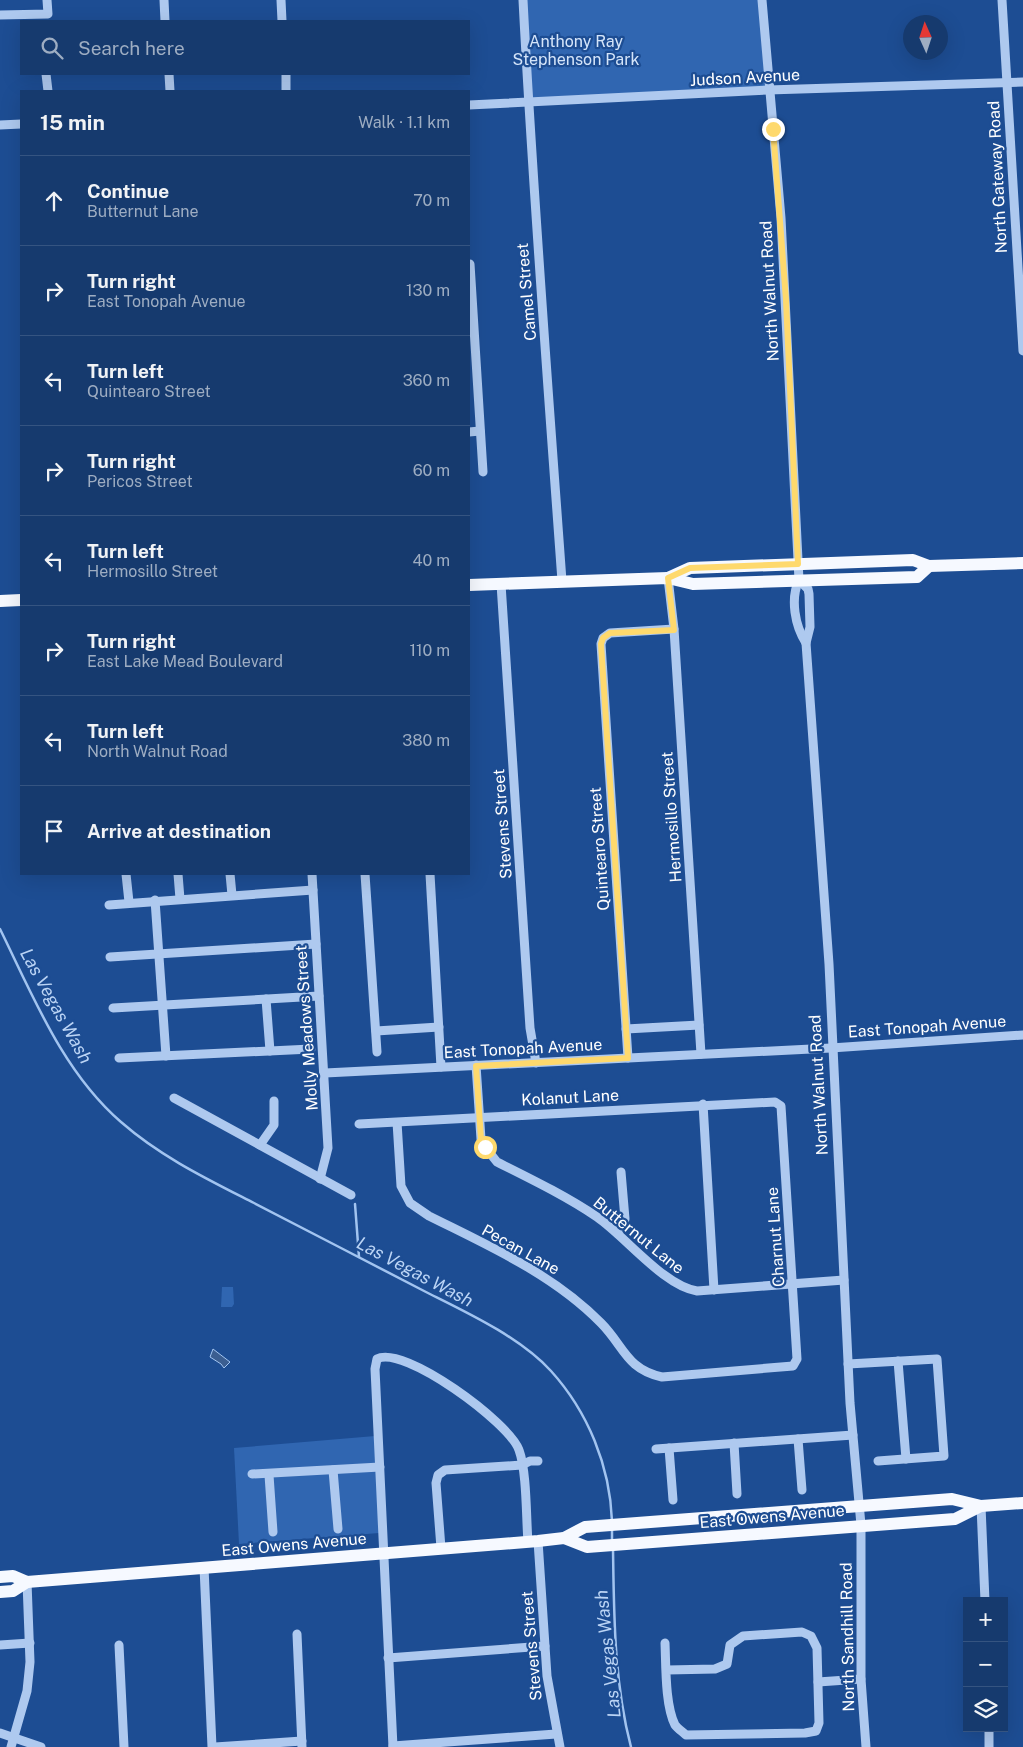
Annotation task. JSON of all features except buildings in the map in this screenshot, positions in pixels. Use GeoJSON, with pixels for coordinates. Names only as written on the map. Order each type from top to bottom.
{"type":"FeatureCollection","features":[{"type":"Feature","properties":{"kind":"main road"},"geometry":{"type":"LineString","coordinates":[[668,578],[690,568],[913,560],[929,566],[1023,563]]}},
{"type":"Feature","properties":{"kind":"main road"},"geometry":{"type":"LineString","coordinates":[[470,585],[668,578],[694,584],[917,577],[929,566]]}},
{"type":"Feature","properties":{"kind":"main road"},"geometry":{"type":"LineString","coordinates":[[0,601],[20,600]]}},
{"type":"Feature","properties":{"kind":"main road","name":"East Owens Avenue"},"geometry":{"type":"LineString","coordinates":[[0,1577],[13,1576],[27,1582],[204,1568],[564,1538],[585,1527],[952,1499],[981,1506],[1023,1503]]}},
{"type":"Feature","properties":{"kind":"main road","name":"East Owens Avenue"},"geometry":{"type":"LineString","coordinates":[[564,1538],[587,1547],[955,1519],[981,1506]]}},
{"type":"Feature","properties":{"kind":"main road","name":"East Owens Avenue"},"geometry":{"type":"LineString","coordinates":[[0,1592],[13,1591],[27,1582]]}},
{"type":"Feature","properties":{"kind":"street"},"geometry":{"type":"LineString","coordinates":[[0,15],[45,16],[47,0]]}},
{"type":"Feature","properties":{"kind":"street"},"geometry":{"type":"LineString","coordinates":[[164,0],[165,20]]}},
{"type":"Feature","properties":{"kind":"street"},"geometry":{"type":"LineString","coordinates":[[280,0],[282,20]]}},
{"type":"Feature","properties":{"kind":"street","name":"Camel Street"},"geometry":{"type":"LineString","coordinates":[[523,0],[562,581]]}},
{"type":"Feature","properties":{"kind":"street","name":"North Walnut Road"},"geometry":{"type":"LineString","coordinates":[[762,0],[784,273],[799,580],[795,590],[797,629],[806,643]]}},
{"type":"Feature","properties":{"kind":"street","name":"North Gateway Road"},"geometry":{"type":"LineString","coordinates":[[1002,0],[1023,351]]}},
{"type":"Feature","properties":{"kind":"street"},"geometry":{"type":"LineString","coordinates":[[46,75],[48,90]]}},
{"type":"Feature","properties":{"kind":"street"},"geometry":{"type":"LineString","coordinates":[[169,75],[170,90]]}},
{"type":"Feature","properties":{"kind":"street"},"geometry":{"type":"LineString","coordinates":[[286,75],[286,90]]}},
{"type":"Feature","properties":{"kind":"street","name":"Judson Avenue"},"geometry":{"type":"LineString","coordinates":[[470,105],[768,90],[1023,82]]}},
{"type":"Feature","properties":{"kind":"street"},"geometry":{"type":"LineString","coordinates":[[0,116],[0,125],[20,124]]}},
{"type":"Feature","properties":{"kind":"street"},"geometry":{"type":"LineString","coordinates":[[470,264],[483,472]]}},
{"type":"Feature","properties":{"kind":"street"},"geometry":{"type":"LineString","coordinates":[[470,432],[480,431]]}},
{"type":"Feature","properties":{"kind":"street","name":"Hermosillo Street"},"geometry":{"type":"LineString","coordinates":[[668,578],[674,630],[701,1054]]}},
{"type":"Feature","properties":{"kind":"street","name":"North Walnut Road"},"geometry":{"type":"LineString","coordinates":[[799,580],[808,589],[809,594],[810,628],[806,643],[829,964],[848,1364],[861,1526]]}},
{"type":"Feature","properties":{"kind":"street","name":"Stevens Street"},"geometry":{"type":"LineString","coordinates":[[501,584],[530,1028],[536,1063]]}},
{"type":"Feature","properties":{"kind":"street","name":"Quintearo Street"},"geometry":{"type":"LineString","coordinates":[[628,1058],[601,644],[603,638],[610,633],[674,630]]}},
{"type":"Feature","properties":{"kind":"street"},"geometry":{"type":"LineString","coordinates":[[126,875],[129,902]]}},
{"type":"Feature","properties":{"kind":"street"},"geometry":{"type":"LineString","coordinates":[[178,875],[180,899]]}},
{"type":"Feature","properties":{"kind":"street"},"geometry":{"type":"LineString","coordinates":[[230,875],[232,895]]}},
{"type":"Feature","properties":{"kind":"street","name":"Molly Meadows Street"},"geometry":{"type":"LineString","coordinates":[[312,875],[328,1148],[320,1178]]}},
{"type":"Feature","properties":{"kind":"street"},"geometry":{"type":"LineString","coordinates":[[365,875],[377,1052]]}},
{"type":"Feature","properties":{"kind":"street"},"geometry":{"type":"LineString","coordinates":[[430,875],[441,1067]]}},
{"type":"Feature","properties":{"kind":"street"},"geometry":{"type":"LineString","coordinates":[[109,905],[155,900],[313,890]]}},
{"type":"Feature","properties":{"kind":"street"},"geometry":{"type":"LineString","coordinates":[[155,900],[166,1056]]}},
{"type":"Feature","properties":{"kind":"street"},"geometry":{"type":"LineString","coordinates":[[110,957],[316,944]]}},
{"type":"Feature","properties":{"kind":"street"},"geometry":{"type":"LineString","coordinates":[[113,1008],[319,996]]}},
{"type":"Feature","properties":{"kind":"street"},"geometry":{"type":"LineString","coordinates":[[266,999],[270,1051]]}},
{"type":"Feature","properties":{"kind":"street"},"geometry":{"type":"LineString","coordinates":[[626,1028],[699,1025]]}},
{"type":"Feature","properties":{"kind":"street"},"geometry":{"type":"LineString","coordinates":[[376,1032],[439,1027]]}},
{"type":"Feature","properties":{"kind":"street","name":"East Tonopah Avenue"},"geometry":{"type":"LineString","coordinates":[[324,1073],[832,1048],[1023,1035]]}},
{"type":"Feature","properties":{"kind":"street"},"geometry":{"type":"LineString","coordinates":[[119,1058],[311,1049]]}},
{"type":"Feature","properties":{"kind":"street","name":"Butternut Lane"},"geometry":{"type":"LineString","coordinates":[[476,1066],[481,1139],[497,1162],[568,1199],[618,1234],[676,1285],[697,1291],[844,1280]]}},
{"type":"Feature","properties":{"kind":"street"},"geometry":{"type":"LineString","coordinates":[[174,1098],[351,1195]]}},
{"type":"Feature","properties":{"kind":"street"},"geometry":{"type":"LineString","coordinates":[[260,1145],[274,1125],[274,1101]]}},
{"type":"Feature","properties":{"kind":"street","name":"Kolanut Lane"},"geometry":{"type":"LineString","coordinates":[[360,1124],[768,1101],[781,1106]]}},
{"type":"Feature","properties":{"kind":"street"},"geometry":{"type":"LineString","coordinates":[[703,1104],[714,1290]]}},
{"type":"Feature","properties":{"kind":"street","name":"Charnut Lane"},"geometry":{"type":"LineString","coordinates":[[781,1106],[797,1359],[793,1366]]}},
{"type":"Feature","properties":{"kind":"street","name":"Pecan Lane"},"geometry":{"type":"LineString","coordinates":[[396,1122],[401,1186],[410,1203],[429,1216],[552,1281],[602,1323],[632,1362],[645,1373],[662,1377],[793,1366]]}},
{"type":"Feature","properties":{"kind":"street"},"geometry":{"type":"LineString","coordinates":[[618,1234],[625,1219],[621,1172]]}},
{"type":"Feature","properties":{"kind":"street","name":"Stevens Street"},"geometry":{"type":"LineString","coordinates":[[380,1467],[375,1369],[377,1359],[395,1356],[450,1385],[504,1428],[518,1446],[533,1541],[556,1734],[560,1747]]}},
{"type":"Feature","properties":{"kind":"street"},"geometry":{"type":"LineString","coordinates":[[848,1364],[937,1359],[944,1456],[878,1462]]}},
{"type":"Feature","properties":{"kind":"street"},"geometry":{"type":"LineString","coordinates":[[898,1361],[906,1459]]}},
{"type":"Feature","properties":{"kind":"street"},"geometry":{"type":"LineString","coordinates":[[656,1449],[853,1435]]}},
{"type":"Feature","properties":{"kind":"street"},"geometry":{"type":"LineString","coordinates":[[798,1439],[802,1490]]}},
{"type":"Feature","properties":{"kind":"street"},"geometry":{"type":"LineString","coordinates":[[734,1443],[737,1494]]}},
{"type":"Feature","properties":{"kind":"street"},"geometry":{"type":"LineString","coordinates":[[669,1448],[672,1500]]}},
{"type":"Feature","properties":{"kind":"street"},"geometry":{"type":"LineString","coordinates":[[441,1548],[436,1483],[438,1475],[445,1470],[522,1465],[530,1461],[538,1461]]}},
{"type":"Feature","properties":{"kind":"street"},"geometry":{"type":"LineString","coordinates":[[252,1474],[268,1475],[380,1467],[393,1747],[556,1734]]}},
{"type":"Feature","properties":{"kind":"street"},"geometry":{"type":"LineString","coordinates":[[333,1470],[338,1529]]}},
{"type":"Feature","properties":{"kind":"street"},"geometry":{"type":"LineString","coordinates":[[268,1475],[273,1532]]}},
{"type":"Feature","properties":{"kind":"street"},"geometry":{"type":"LineString","coordinates":[[981,1506],[984,1597]]}},
{"type":"Feature","properties":{"kind":"street","name":"North Sandhill Road"},"geometry":{"type":"LineString","coordinates":[[861,1526],[861,1679],[866,1747]]}},
{"type":"Feature","properties":{"kind":"street"},"geometry":{"type":"LineString","coordinates":[[204,1568],[214,1747],[302,1744],[297,1634]]}},
{"type":"Feature","properties":{"kind":"street"},"geometry":{"type":"LineString","coordinates":[[11,1747],[27,1691],[30,1643],[27,1582]]}},
{"type":"Feature","properties":{"kind":"street"},"geometry":{"type":"LineString","coordinates":[[665,1643],[667,1670],[671,1710],[676,1726],[686,1736],[804,1733],[816,1731],[819,1723],[815,1642],[811,1636],[802,1632],[743,1636],[730,1645],[726,1664],[715,1669],[667,1670]]}},
{"type":"Feature","properties":{"kind":"street"},"geometry":{"type":"LineString","coordinates":[[0,1645],[30,1643]]}},
{"type":"Feature","properties":{"kind":"street"},"geometry":{"type":"LineString","coordinates":[[119,1645],[124,1747]]}},
{"type":"Feature","properties":{"kind":"street"},"geometry":{"type":"LineString","coordinates":[[388,1658],[545,1646]]}},
{"type":"Feature","properties":{"kind":"street"},"geometry":{"type":"LineString","coordinates":[[818,1682],[861,1679]]}},
{"type":"Feature","properties":{"kind":"street"},"geometry":{"type":"LineString","coordinates":[[988,1732],[989,1747]]}},
{"type":"Feature","properties":{"kind":"street"},"geometry":{"type":"LineString","coordinates":[[0,1733],[41,1747]]}},
{"type":"Feature","properties":{"kind":"green space","name":"Anthony Ray Stephenson Park"},"geometry":{"type":"Polygon","coordinates":[[[523,0],[762,0],[768,90],[529,103],[523,0]]]}},
{"type":"Feature","properties":{"kind":"green space"},"geometry":{"type":"Polygon","coordinates":[[[222,1287],[233,1287],[234,1304],[232,1307],[221,1307],[222,1287]]]}},
{"type":"Feature","properties":{"kind":"green space"},"geometry":{"type":"Polygon","coordinates":[[[375,1436],[379,1533],[239,1544],[234,1448],[375,1436]]]}},
{"type":"Feature","properties":{"kind":"shaded area"},"geometry":{"type":"Polygon","coordinates":[[[213,1349],[230,1362],[224,1368],[210,1357],[213,1349]]]}},
{"type":"Feature","properties":{"kind":"waterway","name":"Las Vegas Wash"},"geometry":{"type":"LineString","coordinates":[[0,929],[37,1006],[66,1057],[101,1102],[136,1135],[168,1157],[202,1176],[492,1326],[524,1347],[551,1371],[576,1404],[595,1441],[607,1480],[612,1521]]}},
{"type":"Feature","properties":{"kind":"waterway"},"geometry":{"type":"LineString","coordinates":[[355,1204],[359,1257]]}},
{"type":"Feature","properties":{"kind":"waterway","name":"Las Vegas Wash"},"geometry":{"type":"LineString","coordinates":[[612,1529],[612,1541]]}},
{"type":"Feature","properties":{"kind":"waterway","name":"Las Vegas Wash"},"geometry":{"type":"LineString","coordinates":[[613,1549],[618,1674],[625,1723],[631,1747]]}},
{"type":"Feature","properties":{"kind":"route"},"geometry":{"type":"LineString","coordinates":[[485,1147],[481,1139],[476,1066],[628,1058],[601,644],[603,638],[610,633],[674,630],[668,578],[690,568],[798,564],[786,300],[773,129]]}}]}
